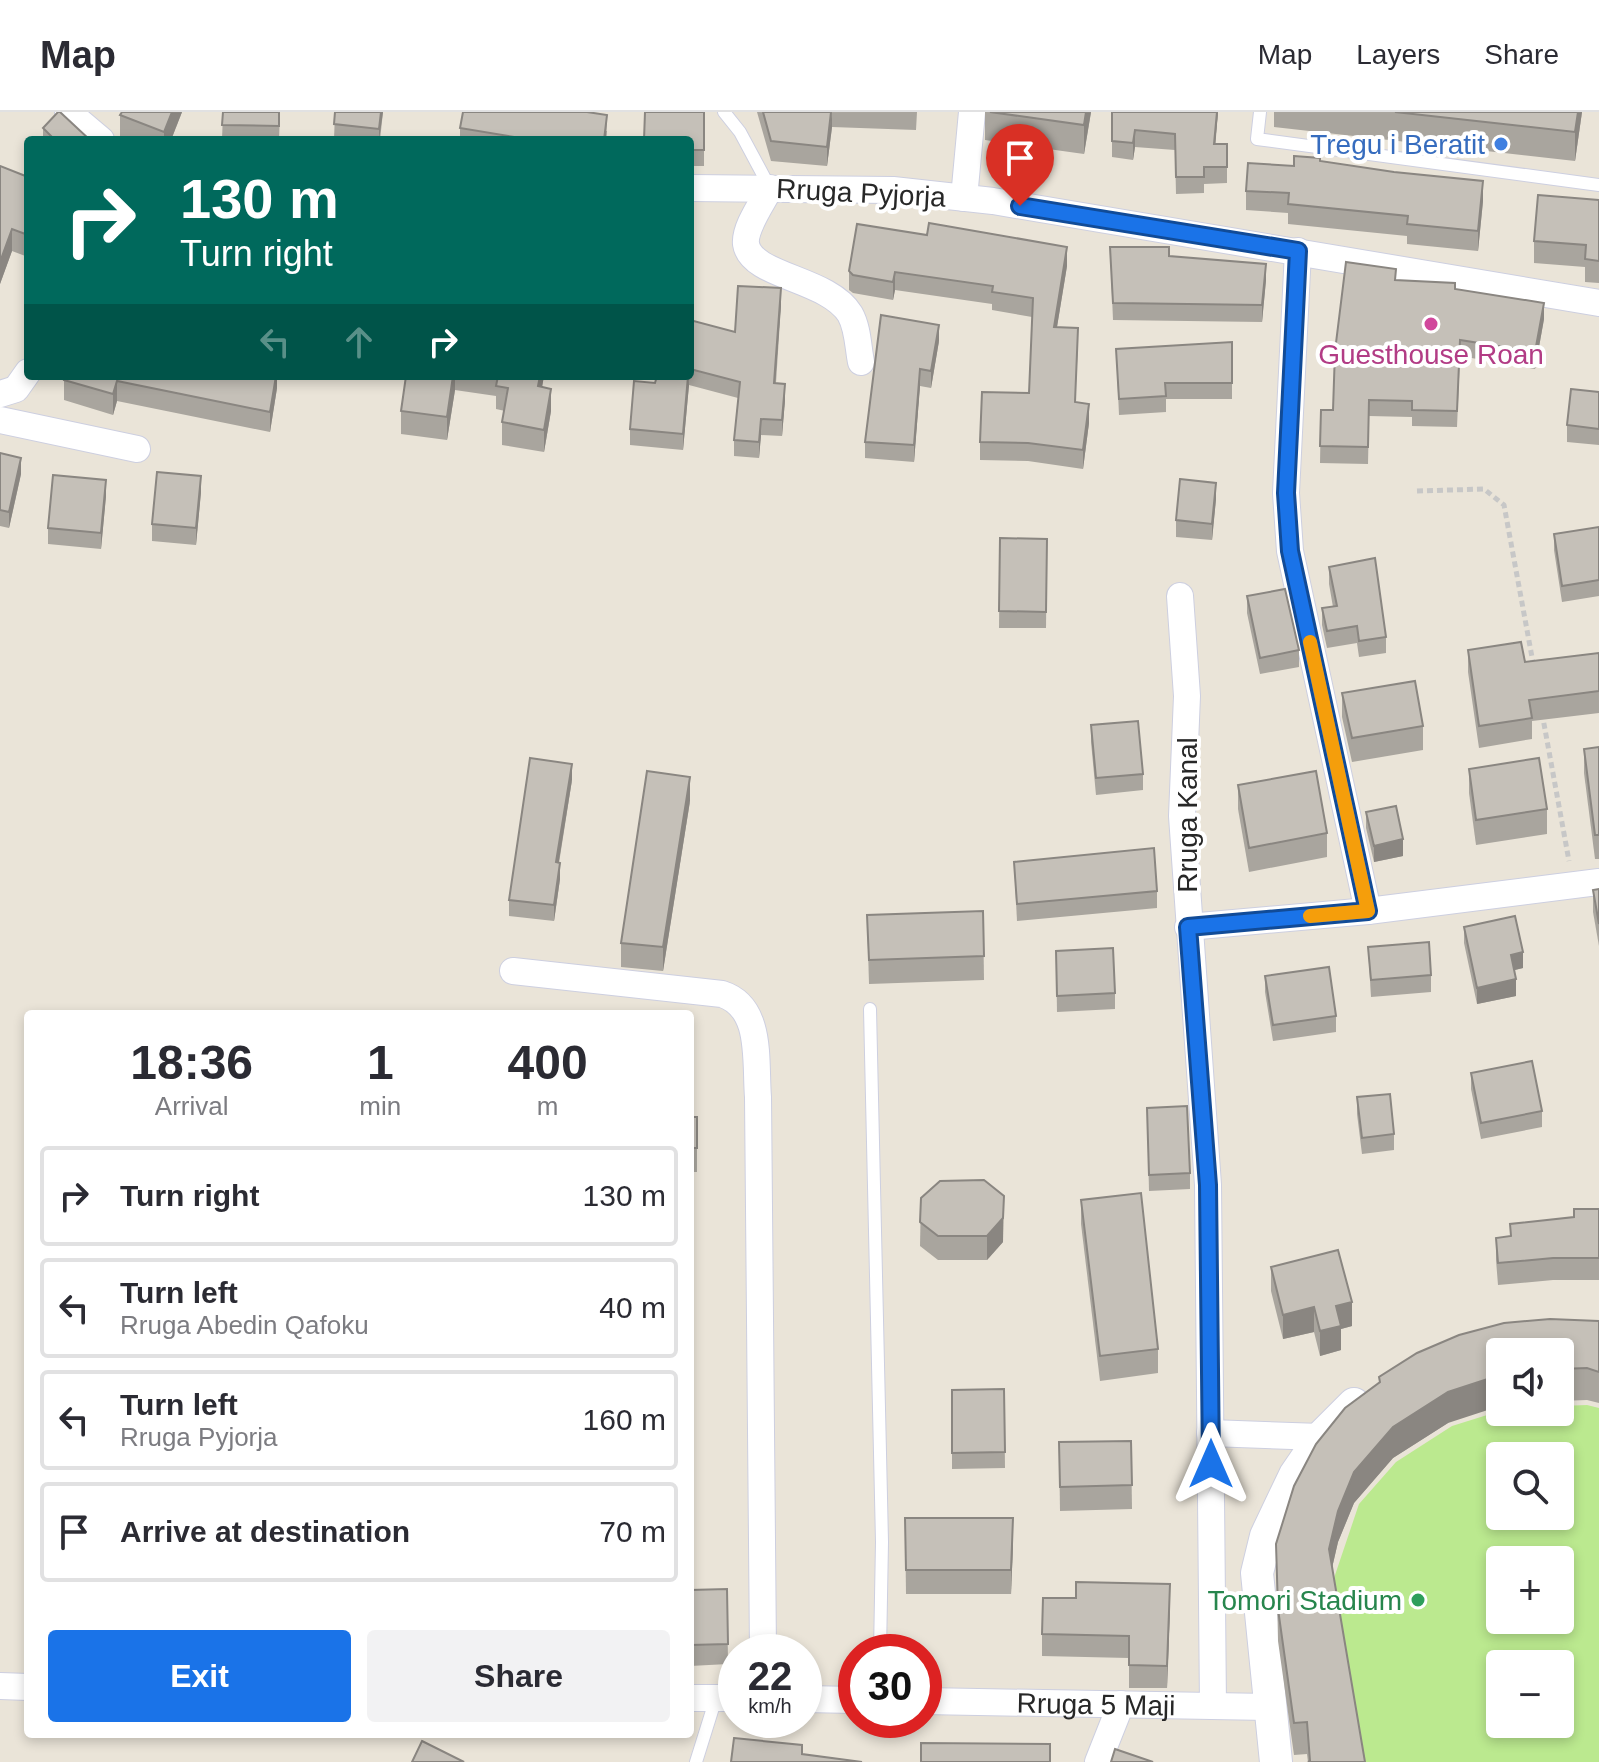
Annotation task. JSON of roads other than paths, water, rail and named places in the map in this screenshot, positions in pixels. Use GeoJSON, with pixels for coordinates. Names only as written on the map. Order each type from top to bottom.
{"type":"FeatureCollection","features":[{"type":"Feature","properties":{"kind":"street"},"geometry":{"type":"LineString","coordinates":[[68,112],[98,128]]}},
{"type":"Feature","properties":{"kind":"street"},"geometry":{"type":"LineString","coordinates":[[964,198],[972,112]]}},
{"type":"Feature","properties":{"kind":"street","name":"Rruga Pyjorja"},"geometry":{"type":"LineString","coordinates":[[694,188],[893,190],[964,198],[1599,303]]}},
{"type":"Feature","properties":{"kind":"street"},"geometry":{"type":"LineString","coordinates":[[770,188],[747,237],[746,247],[761,266],[822,289],[842,304],[856,330],[861,362]]}},
{"type":"Feature","properties":{"kind":"street"},"geometry":{"type":"LineString","coordinates":[[1298,251],[1286,493],[1290,551],[1368,911]]}},
{"type":"Feature","properties":{"kind":"street"},"geometry":{"type":"LineString","coordinates":[[0,394],[16,389],[24,378]]}},
{"type":"Feature","properties":{"kind":"street"},"geometry":{"type":"LineString","coordinates":[[0,420],[137,449]]}},
{"type":"Feature","properties":{"kind":"street","name":"Rruga Kanal"},"geometry":{"type":"LineString","coordinates":[[1180,596],[1187,696],[1182,816],[1208,1185],[1213,1706]]}},
{"type":"Feature","properties":{"kind":"street"},"geometry":{"type":"LineString","coordinates":[[1188,927],[1368,911],[1586,884]]}},
{"type":"Feature","properties":{"kind":"street"},"geometry":{"type":"LineString","coordinates":[[513,971],[722,994],[744,1005],[751,1020],[758,1097],[763,1634]]}},
{"type":"Feature","properties":{"kind":"street"},"geometry":{"type":"LineString","coordinates":[[1276,1762],[1268,1707],[1257,1573],[1282,1497],[1321,1437],[1373,1389]]}},
{"type":"Feature","properties":{"kind":"street"},"geometry":{"type":"LineString","coordinates":[[1210,1433],[1321,1437]]}},
{"type":"Feature","properties":{"kind":"street"},"geometry":{"type":"LineString","coordinates":[[0,1686],[24,1687]]}},
{"type":"Feature","properties":{"kind":"street","name":"Rruga 5 Maji"},"geometry":{"type":"LineString","coordinates":[[942,1701],[1268,1707]]}},
{"type":"Feature","properties":{"kind":"street"},"geometry":{"type":"LineString","coordinates":[[1098,1762],[1121,1704]]}},
{"type":"Feature","properties":{"kind":"lane"},"geometry":{"type":"LineString","coordinates":[[724,112],[740,132],[770,188]]}},
{"type":"Feature","properties":{"kind":"lane"},"geometry":{"type":"LineString","coordinates":[[1260,112],[1257,139],[1599,185]]}},
{"type":"Feature","properties":{"kind":"lane"},"geometry":{"type":"LineString","coordinates":[[870,1009],[882,1542],[880,1634]]}},
{"type":"Feature","properties":{"kind":"lane"},"geometry":{"type":"LineString","coordinates":[[696,1762],[714,1698]]}},
{"type":"Feature","properties":{"kind":"place","name":"Tregu i Beratit"},"geometry":{"type":"Point","coordinates":[1501,144]}},
{"type":"Feature","properties":{"kind":"place","name":"Guesthouse Roan"},"geometry":{"type":"Point","coordinates":[1431,324]}},
{"type":"Feature","properties":{"kind":"place","name":"Tomori Stadium"},"geometry":{"type":"Point","coordinates":[1418,1600]}}]}
